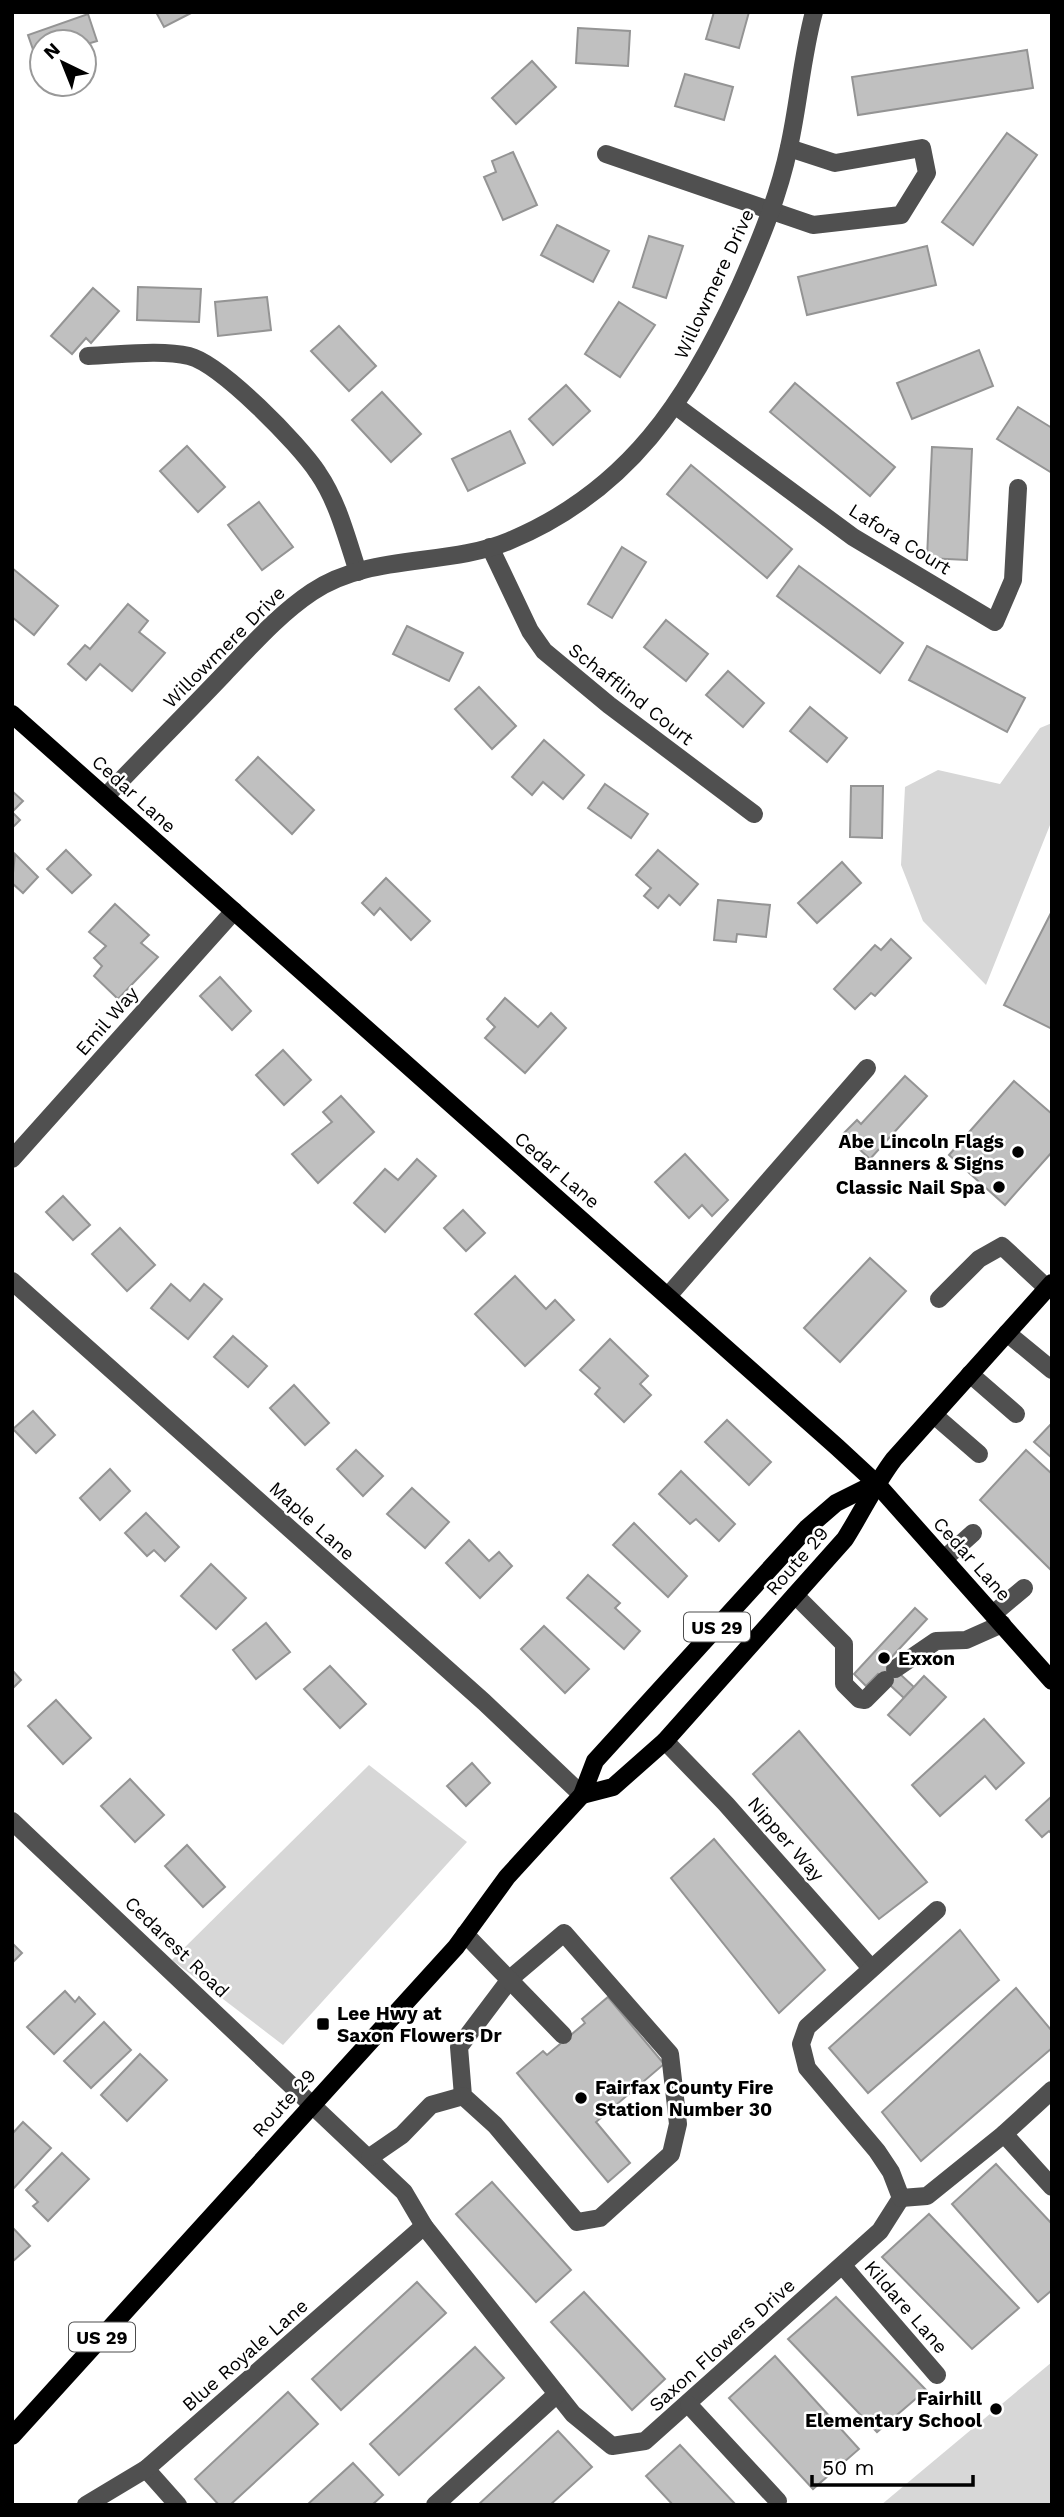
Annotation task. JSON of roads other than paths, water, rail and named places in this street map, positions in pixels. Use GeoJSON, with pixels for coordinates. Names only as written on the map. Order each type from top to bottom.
{"type":"FeatureCollection","features":[{"type":"Feature","properties":{"kind":"main road","name":"Cedar Lane"},"geometry":{"type":"LineString","coordinates":[[12,714],[876,1483],[1052,1681]]}},
{"type":"Feature","properties":{"kind":"main road","name":"Route 29"},"geometry":{"type":"LineString","coordinates":[[582,1794],[613,1787],[665,1741],[845,1539],[876,1483],[1050,1285]]}},
{"type":"Feature","properties":{"kind":"main road","name":"Route 29"},"geometry":{"type":"LineString","coordinates":[[12,2436],[465,1934],[507,1877],[582,1794],[595,1761],[807,1528],[836,1503],[876,1483]]}},
{"type":"Feature","properties":{"kind":"street","name":"Willowmere Drive"},"geometry":{"type":"LineString","coordinates":[[106,796],[295,605],[331,581],[358,572],[490,547],[549,522],[584,500],[613,476],[676,406],[716,338],[772,208],[789,148],[814,12]]}},
{"type":"Feature","properties":{"kind":"street"},"geometry":{"type":"LineString","coordinates":[[606,154],[772,208],[813,225],[901,215],[927,173],[922,148],[835,163],[789,148]]}},
{"type":"Feature","properties":{"kind":"street"},"geometry":{"type":"LineString","coordinates":[[88,356],[190,356],[226,378],[269,418],[318,472],[332,499],[358,572]]}},
{"type":"Feature","properties":{"kind":"street","name":"Lafora Court"},"geometry":{"type":"LineString","coordinates":[[676,406],[853,537],[995,621],[1013,580],[1018,488]]}},
{"type":"Feature","properties":{"kind":"street","name":"Schafflind Court"},"geometry":{"type":"LineString","coordinates":[[490,547],[530,631],[544,651],[570,675],[754,814]]}},
{"type":"Feature","properties":{"kind":"street","name":"Emil Way"},"geometry":{"type":"LineString","coordinates":[[12,1159],[234,911]]}},
{"type":"Feature","properties":{"kind":"street"},"geometry":{"type":"LineString","coordinates":[[668,1296],[867,1068]]}},
{"type":"Feature","properties":{"kind":"street"},"geometry":{"type":"LineString","coordinates":[[939,1299],[979,1259],[1002,1246],[1050,1285]]}},
{"type":"Feature","properties":{"kind":"street","name":"Maple Lane"},"geometry":{"type":"LineString","coordinates":[[12,1282],[484,1702],[582,1794]]}},
{"type":"Feature","properties":{"kind":"street"},"geometry":{"type":"LineString","coordinates":[[1007,1333],[1052,1370]]}},
{"type":"Feature","properties":{"kind":"street"},"geometry":{"type":"LineString","coordinates":[[970,1374],[1016,1414]]}},
{"type":"Feature","properties":{"kind":"street"},"geometry":{"type":"LineString","coordinates":[[934,1415],[979,1454]]}},
{"type":"Feature","properties":{"kind":"street"},"geometry":{"type":"LineString","coordinates":[[944,1559],[973,1533]]}},
{"type":"Feature","properties":{"kind":"street"},"geometry":{"type":"LineString","coordinates":[[795,1595],[844,1644],[844,1684],[859,1699],[865,1700],[890,1675],[936,1641],[966,1640],[998,1619],[1024,1588]]}},
{"type":"Feature","properties":{"kind":"street","name":"Nipper Way"},"geometry":{"type":"LineString","coordinates":[[665,1741],[726,1804],[872,1968]]}},
{"type":"Feature","properties":{"kind":"street","name":"Cedarest Road"},"geometry":{"type":"LineString","coordinates":[[12,1821],[311,2105]]}},
{"type":"Feature","properties":{"kind":"street"},"geometry":{"type":"LineString","coordinates":[[937,1910],[807,2027],[802,2044],[807,2068],[877,2151],[891,2172],[901,2198],[927,2196],[1004,2134],[1052,2090]]}},
{"type":"Feature","properties":{"kind":"street"},"geometry":{"type":"LineString","coordinates":[[465,1934],[511,1978],[563,2035]]}},
{"type":"Feature","properties":{"kind":"street"},"geometry":{"type":"LineString","coordinates":[[564,1934],[670,2054],[678,2124],[671,2154],[600,2218],[577,2222],[495,2125],[463,2096],[460,2047],[511,1978],[564,1934]]}},
{"type":"Feature","properties":{"kind":"street"},"geometry":{"type":"LineString","coordinates":[[370,2157],[402,2135],[431,2105],[463,2096]]}},
{"type":"Feature","properties":{"kind":"street","name":"Saxon Flowers Drive"},"geometry":{"type":"LineString","coordinates":[[311,2105],[370,2157],[404,2192],[424,2225],[573,2414],[612,2446],[645,2441],[690,2405],[880,2231],[901,2198]]}},
{"type":"Feature","properties":{"kind":"street"},"geometry":{"type":"LineString","coordinates":[[1004,2134],[1052,2188]]}},
{"type":"Feature","properties":{"kind":"street","name":"Blue Royale Lane"},"geometry":{"type":"LineString","coordinates":[[86,2505],[146,2469],[424,2225]]}},
{"type":"Feature","properties":{"kind":"street","name":"Kildare Lane"},"geometry":{"type":"LineString","coordinates":[[843,2266],[936,2375]]}},
{"type":"Feature","properties":{"kind":"street"},"geometry":{"type":"LineString","coordinates":[[435,2505],[557,2394]]}},
{"type":"Feature","properties":{"kind":"street"},"geometry":{"type":"LineString","coordinates":[[690,2405],[778,2501]]}},
{"type":"Feature","properties":{"kind":"street"},"geometry":{"type":"LineString","coordinates":[[146,2469],[178,2505]]}},
{"type":"Feature","properties":{"kind":"place","name":"Abe Lincoln Flags Banners & Signs"},"geometry":{"type":"Point","coordinates":[1018,1152]}},
{"type":"Feature","properties":{"kind":"place","name":"Classic Nail Spa"},"geometry":{"type":"Point","coordinates":[999,1187]}},
{"type":"Feature","properties":{"kind":"place","name":"Exxon"},"geometry":{"type":"Point","coordinates":[884,1658]}},
{"type":"Feature","properties":{"kind":"place","name":"Lee Hwy at Saxon Flowers Dr"},"geometry":{"type":"Point","coordinates":[323,2024]}},
{"type":"Feature","properties":{"kind":"place","name":"Fairfax County Fire Station Number 30"},"geometry":{"type":"Point","coordinates":[581,2098]}},
{"type":"Feature","properties":{"kind":"place","name":"Fairhill Elementary School"},"geometry":{"type":"Point","coordinates":[996,2409]}}]}
